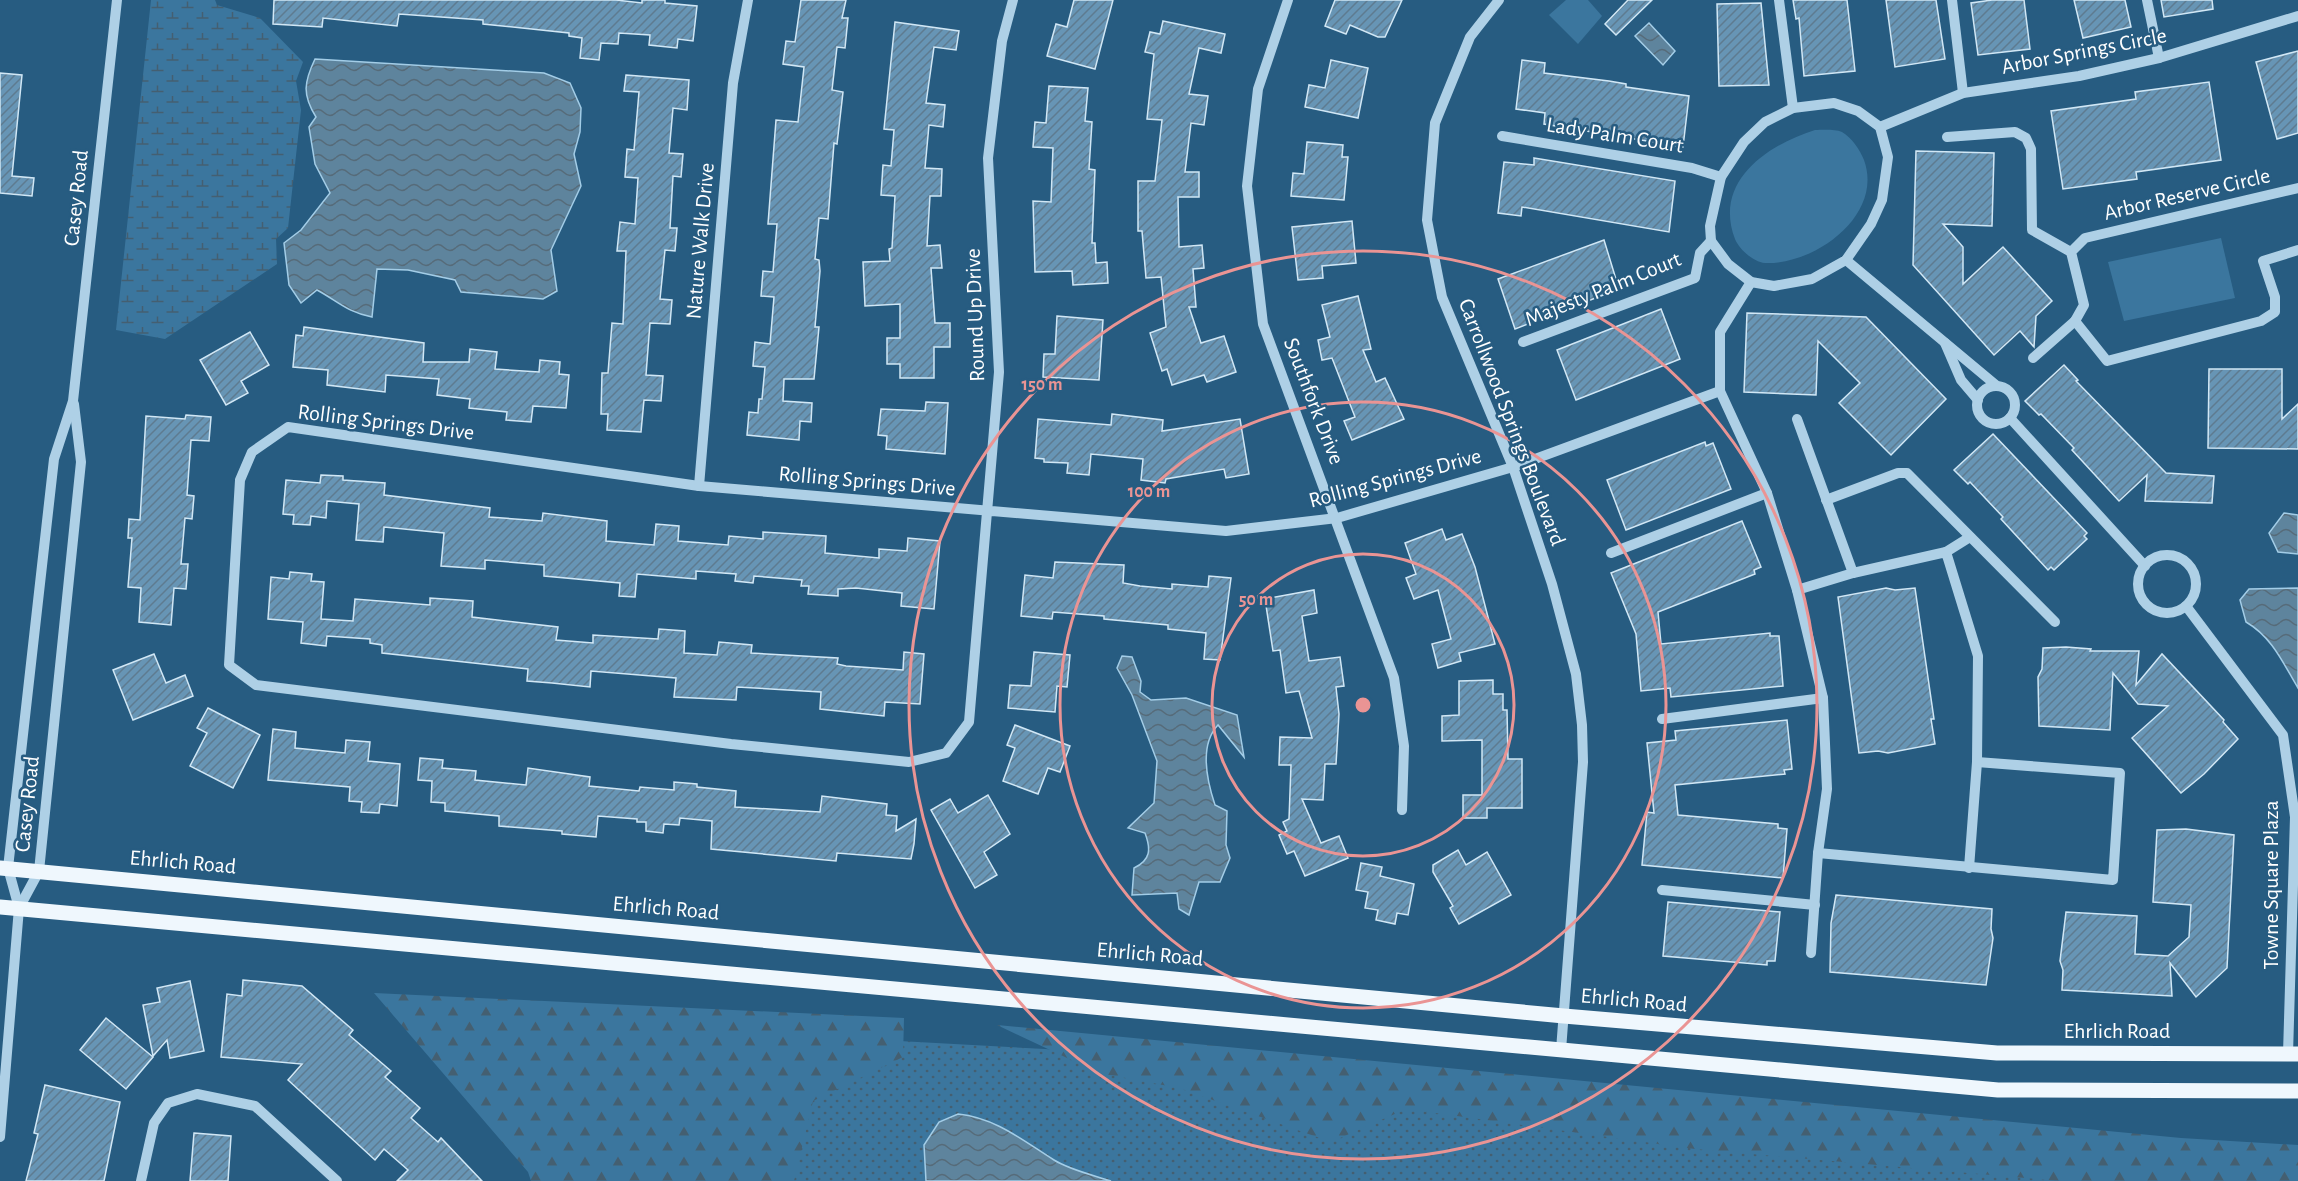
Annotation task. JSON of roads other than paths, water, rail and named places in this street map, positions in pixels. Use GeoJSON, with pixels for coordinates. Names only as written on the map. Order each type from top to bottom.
{"type":"FeatureCollection","features":[{"type":"Feature","properties":{"kind":"main road","name":"Ehrlich Road"},"geometry":{"type":"LineString","coordinates":[[4,868],[1564,1016],[1997,1053],[2293,1054]]}},
{"type":"Feature","properties":{"kind":"main road"},"geometry":{"type":"LineString","coordinates":[[0,907],[1998,1090],[2298,1091]]}},
{"type":"Feature","properties":{"kind":"street","name":"Casey Road"},"geometry":{"type":"LineString","coordinates":[[19,908],[4,868],[54,459],[73,401],[117,0]]}},
{"type":"Feature","properties":{"kind":"street","name":"Nature Walk Drive"},"geometry":{"type":"LineString","coordinates":[[699,486],[734,83],[748,0]]}},
{"type":"Feature","properties":{"kind":"street","name":"Round Up Drive"},"geometry":{"type":"LineString","coordinates":[[976,631],[999,372],[988,158],[1002,41],[1014,0]]}},
{"type":"Feature","properties":{"kind":"street","name":"Southfork Drive"},"geometry":{"type":"LineString","coordinates":[[1288,0],[1258,89],[1247,186],[1263,324],[1337,518],[1394,678],[1404,746],[1402,810]]}},
{"type":"Feature","properties":{"kind":"street","name":"Carrollwood Springs Boulevard"},"geometry":{"type":"LineString","coordinates":[[1498,0],[1470,37],[1435,123],[1428,220],[1442,297],[1513,467],[1564,628],[1576,675],[1582,725],[1583,762],[1561,1050]]}},
{"type":"Feature","properties":{"kind":"street"},"geometry":{"type":"LineString","coordinates":[[1779,0],[1793,108]]}},
{"type":"Feature","properties":{"kind":"street"},"geometry":{"type":"LineString","coordinates":[[1952,0],[1963,93]]}},
{"type":"Feature","properties":{"kind":"street"},"geometry":{"type":"LineString","coordinates":[[2147,0],[2159,58]]}},
{"type":"Feature","properties":{"kind":"street","name":"Arbor Springs Circle"},"geometry":{"type":"LineString","coordinates":[[1880,127],[1963,93],[2079,76],[2159,58],[2298,16]]}},
{"type":"Feature","properties":{"kind":"street"},"geometry":{"type":"LineString","coordinates":[[1834,103],[1858,111],[1880,127],[1888,158],[1882,200],[1871,224],[1846,260],[1812,279],[1774,285],[1750,282],[1728,264],[1711,241],[1710,226],[1721,177],[1744,141],[1765,122],[1793,108],[1834,103]]}},
{"type":"Feature","properties":{"kind":"street"},"geometry":{"type":"LineString","coordinates":[[1947,137],[2015,132],[2025,138],[2031,149],[2032,230],[2071,252],[2084,305],[2076,321],[2033,358]]}},
{"type":"Feature","properties":{"kind":"street","name":"Lady Palm Court"},"geometry":{"type":"LineString","coordinates":[[1502,136],[1692,168],[1721,177]]}},
{"type":"Feature","properties":{"kind":"street","name":"Arbor Reserve Circle"},"geometry":{"type":"LineString","coordinates":[[2071,252],[2085,238],[2298,188]]}},
{"type":"Feature","properties":{"kind":"street","name":"Majesty Palm Court"},"geometry":{"type":"LineString","coordinates":[[1523,342],[1695,278],[1701,253],[1711,241]]}},
{"type":"Feature","properties":{"kind":"street"},"geometry":{"type":"LineString","coordinates":[[2076,321],[2108,361],[2261,321],[2275,312],[2275,297],[2263,261],[2298,250]]}},
{"type":"Feature","properties":{"kind":"street"},"geometry":{"type":"LineString","coordinates":[[1846,260],[1997,386],[2008,390],[2015,400],[2010,418]]}},
{"type":"Feature","properties":{"kind":"street"},"geometry":{"type":"LineString","coordinates":[[1750,282],[1720,332],[1720,391],[1767,493],[1797,590],[1823,698],[1827,789],[1818,853],[1811,953]]}},
{"type":"Feature","properties":{"kind":"street"},"geometry":{"type":"LineString","coordinates":[[1944,340],[1961,380],[1978,400],[1979,412],[1987,421],[1999,423],[2010,418]]}},
{"type":"Feature","properties":{"kind":"street"},"geometry":{"type":"LineString","coordinates":[[1978,400],[1985,390],[1997,386]]}},
{"type":"Feature","properties":{"kind":"street"},"geometry":{"type":"LineString","coordinates":[[1513,467],[1720,391]]}},
{"type":"Feature","properties":{"kind":"street","name":"Casey Road"},"geometry":{"type":"LineString","coordinates":[[19,908],[39,871],[81,462],[73,401]]}},
{"type":"Feature","properties":{"kind":"street"},"geometry":{"type":"LineString","coordinates":[[2010,418],[2145,566]]}},
{"type":"Feature","properties":{"kind":"street"},"geometry":{"type":"LineString","coordinates":[[1797,419],[1853,573]]}},
{"type":"Feature","properties":{"kind":"street","name":"Rolling Springs Drive"},"geometry":{"type":"LineString","coordinates":[[976,631],[969,722],[946,753],[909,762],[684,738],[256,685],[229,665],[240,480],[252,452],[288,427],[699,486],[1226,531],[1337,518],[1513,467]]}},
{"type":"Feature","properties":{"kind":"street"},"geometry":{"type":"LineString","coordinates":[[1826,500],[1898,473],[1907,473],[2055,622]]}},
{"type":"Feature","properties":{"kind":"street"},"geometry":{"type":"LineString","coordinates":[[1611,553],[1767,493]]}},
{"type":"Feature","properties":{"kind":"street"},"geometry":{"type":"LineString","coordinates":[[1797,590],[1853,573],[1946,552],[1970,537]]}},
{"type":"Feature","properties":{"kind":"street"},"geometry":{"type":"LineString","coordinates":[[1946,552],[1978,656],[1977,762],[1969,868]]}},
{"type":"Feature","properties":{"kind":"street"},"geometry":{"type":"LineString","coordinates":[[2170,555],[2187,563],[2196,580],[2193,598],[2178,611],[2160,612],[2144,601],[2138,583],[2145,566],[2161,556],[2170,555]]}},
{"type":"Feature","properties":{"kind":"street","name":"Towne Square Plaza"},"geometry":{"type":"LineString","coordinates":[[2186,606],[2283,735],[2295,817],[2293,1054]]}},
{"type":"Feature","properties":{"kind":"street"},"geometry":{"type":"LineString","coordinates":[[1662,719],[1823,698]]}},
{"type":"Feature","properties":{"kind":"street"},"geometry":{"type":"LineString","coordinates":[[1818,853],[2113,880],[2120,773],[1977,762]]}},
{"type":"Feature","properties":{"kind":"street"},"geometry":{"type":"LineString","coordinates":[[1662,890],[1815,905]]}},
{"type":"Feature","properties":{"kind":"street"},"geometry":{"type":"LineString","coordinates":[[0,1137],[19,908]]}},
{"type":"Feature","properties":{"kind":"street"},"geometry":{"type":"LineString","coordinates":[[141,1181],[154,1123],[168,1103],[196,1094],[255,1106],[337,1181]]}},
{"type":"Feature","properties":{"kind":"water"},"geometry":{"type":"Polygon","coordinates":[[[1649,23],[1675,51],[1663,65],[1635,36],[1649,23]]]}},
{"type":"Feature","properties":{"kind":"water"},"geometry":{"type":"Polygon","coordinates":[[[315,59],[544,73],[570,83],[581,108],[580,132],[574,154],[581,186],[551,250],[557,291],[543,299],[461,292],[455,280],[408,270],[377,269],[372,317],[349,309],[317,290],[301,303],[289,285],[284,243],[301,230],[330,193],[315,164],[309,127],[316,117],[308,102],[306,88],[315,59]]]}},
{"type":"Feature","properties":{"kind":"water"},"geometry":{"type":"Polygon","coordinates":[[[2284,513],[2298,515],[2298,554],[2278,552],[2269,533],[2284,513]]]}},
{"type":"Feature","properties":{"kind":"water"},"geometry":{"type":"Polygon","coordinates":[[[2298,588],[2298,688],[2270,643],[2246,622],[2240,600],[2249,589],[2298,588]]]}},
{"type":"Feature","properties":{"kind":"water"},"geometry":{"type":"Polygon","coordinates":[[[1122,656],[1132,657],[1141,681],[1140,692],[1151,700],[1186,698],[1237,715],[1244,757],[1218,725],[1208,743],[1206,763],[1215,805],[1227,811],[1226,845],[1230,858],[1220,882],[1199,882],[1189,915],[1179,909],[1177,893],[1132,895],[1134,868],[1147,858],[1149,849],[1145,833],[1128,828],[1154,803],[1157,761],[1132,695],[1117,668],[1122,656]]]}},
{"type":"Feature","properties":{"kind":"water"},"geometry":{"type":"Polygon","coordinates":[[[958,1114],[972,1116],[997,1125],[1060,1164],[1111,1181],[926,1181],[924,1145],[939,1122],[958,1114]]]}}]}
